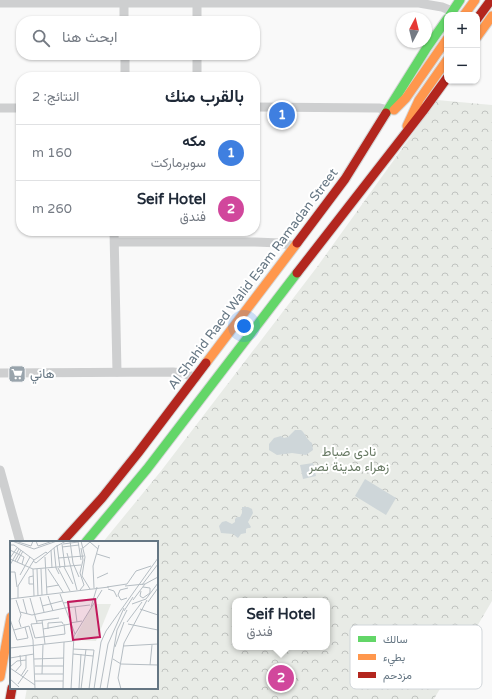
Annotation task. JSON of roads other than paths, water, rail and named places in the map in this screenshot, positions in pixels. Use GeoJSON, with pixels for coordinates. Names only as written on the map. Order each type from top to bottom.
{"type":"FeatureCollection","features":[{"type":"Feature","properties":{"kind":"street","name":"Al Shahid Raed Walid Esam Ramadan Street"},"geometry":{"type":"LineString","coordinates":[[452,12],[460,0]]}},
{"type":"Feature","properties":{"kind":"street"},"geometry":{"type":"LineString","coordinates":[[480,15],[491,0]]}},
{"type":"Feature","properties":{"kind":"street"},"geometry":{"type":"LineString","coordinates":[[1,2],[419,3],[442,7],[447,12]]}},
{"type":"Feature","properties":{"kind":"street"},"geometry":{"type":"LineString","coordinates":[[124,3],[124,16]]}},
{"type":"Feature","properties":{"kind":"street"},"geometry":{"type":"LineString","coordinates":[[197,3],[197,16]]}},
{"type":"Feature","properties":{"kind":"street"},"geometry":{"type":"LineString","coordinates":[[466,12],[473,3]]}},
{"type":"Feature","properties":{"kind":"street"},"geometry":{"type":"LineString","coordinates":[[480,33],[492,16]]}},
{"type":"Feature","properties":{"kind":"street","name":"Al Shahid Raed Walid Esam Ramadan Street"},"geometry":{"type":"LineString","coordinates":[[63,541],[106,492],[196,378],[345,179],[426,49],[444,24]]}},
{"type":"Feature","properties":{"kind":"street"},"geometry":{"type":"LineString","coordinates":[[381,122],[406,98],[444,43]]}},
{"type":"Feature","properties":{"kind":"street"},"geometry":{"type":"LineString","coordinates":[[125,60],[125,72]]}},
{"type":"Feature","properties":{"kind":"street"},"geometry":{"type":"LineString","coordinates":[[197,60],[197,72]]}},
{"type":"Feature","properties":{"kind":"street"},"geometry":{"type":"LineString","coordinates":[[405,133],[414,106],[444,64]]}},
{"type":"Feature","properties":{"kind":"street"},"geometry":{"type":"LineString","coordinates":[[87,541],[152,463],[444,82]]}},
{"type":"Feature","properties":{"kind":"street"},"geometry":{"type":"LineString","coordinates":[[260,107],[379,108],[388,110]]}},
{"type":"Feature","properties":{"kind":"street"},"geometry":{"type":"LineString","coordinates":[[0,108],[16,108]]}},
{"type":"Feature","properties":{"kind":"street"},"geometry":{"type":"LineString","coordinates":[[114,236],[117,372]]}},
{"type":"Feature","properties":{"kind":"street"},"geometry":{"type":"LineString","coordinates":[[115,242],[255,242],[280,243],[295,246]]}},
{"type":"Feature","properties":{"kind":"street"},"geometry":{"type":"LineString","coordinates":[[270,280],[284,290]]}},
{"type":"Feature","properties":{"kind":"street"},"geometry":{"type":"LineString","coordinates":[[0,373],[178,373],[196,378]]}},
{"type":"Feature","properties":{"kind":"street"},"geometry":{"type":"LineString","coordinates":[[0,470],[20,541]]}},
{"type":"Feature","properties":{"kind":"street"},"geometry":{"type":"LineString","coordinates":[[0,677],[10,623]]}},
{"type":"Feature","properties":{"kind":"street"},"geometry":{"type":"LineString","coordinates":[[10,699],[12,689]]}},
{"type":"Feature","properties":{"kind":"place","name":"مكه"},"geometry":{"type":"Point","coordinates":[282,115]}},
{"type":"Feature","properties":{"kind":"place","name":"هاني"},"geometry":{"type":"Point","coordinates":[17,374]}},
{"type":"Feature","properties":{"kind":"place","name":"Seif Hotel"},"geometry":{"type":"Point","coordinates":[281,678]}},
{"type":"Feature","properties":{"kind":"park label","name":"نادى ضباط زهراء مدينة نصر"},"geometry":{"type":"Point","coordinates":[349,460]}}]}
